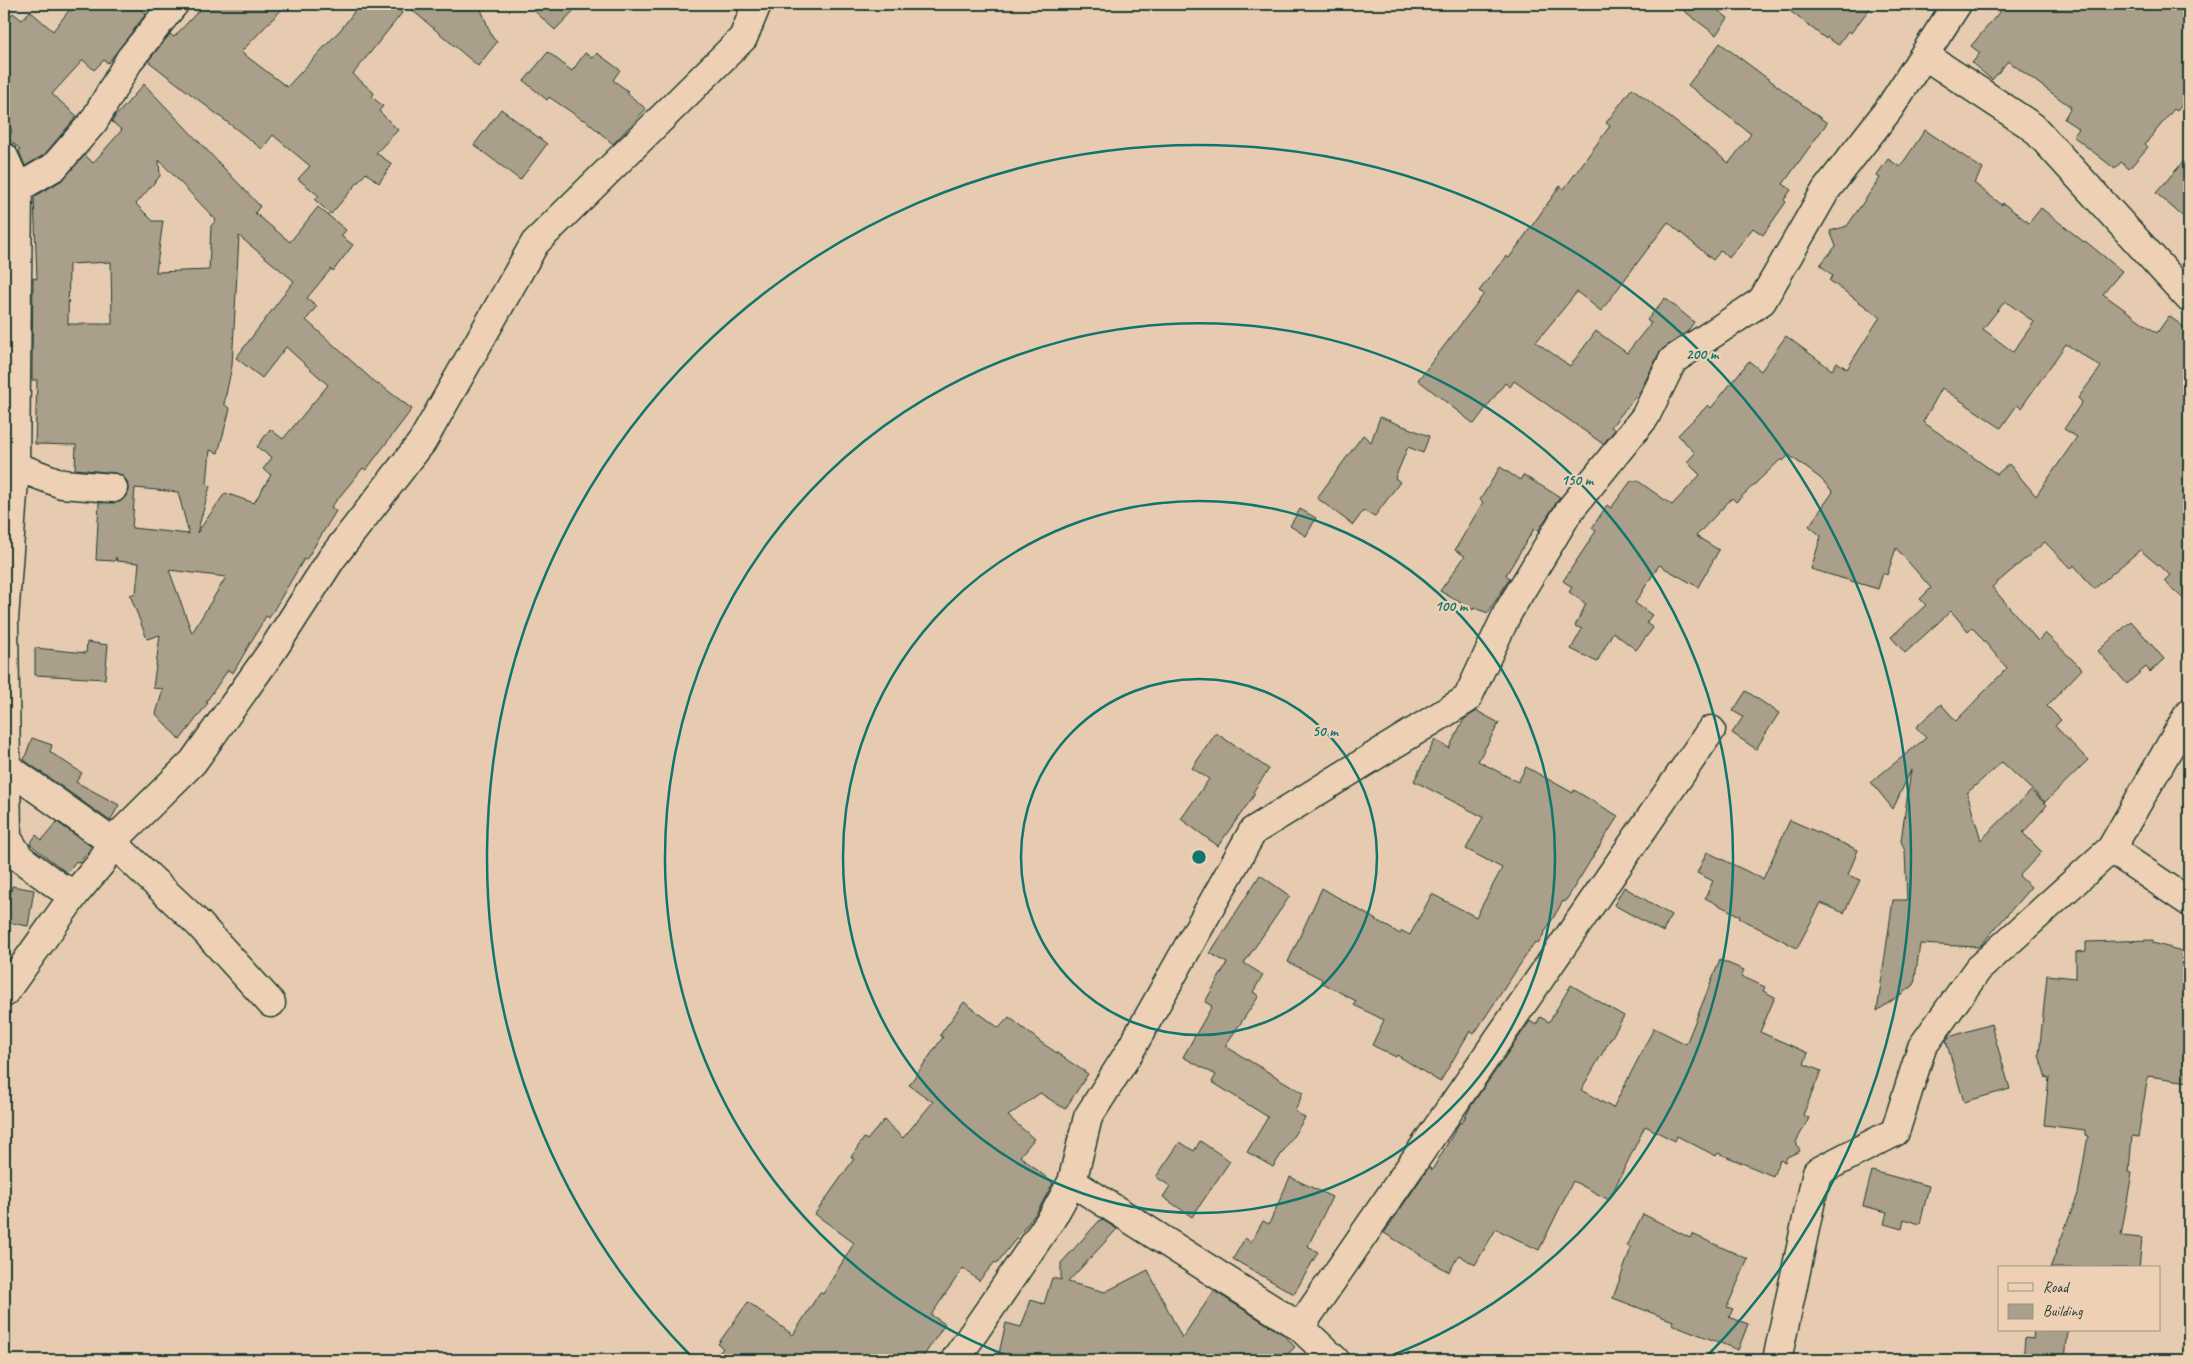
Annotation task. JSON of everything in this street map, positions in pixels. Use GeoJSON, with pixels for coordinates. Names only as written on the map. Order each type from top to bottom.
{"type":"FeatureCollection","features":[{"type":"Feature","properties":{"kind":"street"},"geometry":{"type":"LineString","coordinates":[[18,188],[54,167],[94,121],[130,59],[174,4]]}},
{"type":"Feature","properties":{"kind":"street"},"geometry":{"type":"LineString","coordinates":[[5,988],[101,863],[112,842],[192,762],[272,651],[332,558],[422,442],[534,243],[743,38],[757,4]]}},
{"type":"Feature","properties":{"kind":"street"},"geometry":{"type":"LineString","coordinates":[[955,1360],[1052,1218],[1072,1182],[1088,1117],[1128,1054],[1253,831],[1467,699],[1508,612],[1569,511],[1645,417],[1673,360],[1762,301],[1826,190],[1889,109],[1957,4]]}},
{"type":"Feature","properties":{"kind":"street"},"geometry":{"type":"LineString","coordinates":[[1924,54],[2033,127],[2189,298]]}},
{"type":"Feature","properties":{"kind":"street"},"geometry":{"type":"LineString","coordinates":[[4,156],[18,188],[4,621],[6,839],[20,858],[58,886],[76,894]]}},
{"type":"Feature","properties":{"kind":"street"},"geometry":{"type":"LineString","coordinates":[[10,465],[62,484],[114,488]]}},
{"type":"Feature","properties":{"kind":"street"},"geometry":{"type":"LineString","coordinates":[[1777,1360],[1817,1172],[1895,1132],[1922,1047],[1978,969],[2111,849],[2189,713]]}},
{"type":"Feature","properties":{"kind":"street"},"geometry":{"type":"LineString","coordinates":[[1300,1327],[1711,730]]}},
{"type":"Feature","properties":{"kind":"street"},"geometry":{"type":"LineString","coordinates":[[6,768],[112,842],[199,924],[271,1003]]}},
{"type":"Feature","properties":{"kind":"street"},"geometry":{"type":"LineString","coordinates":[[2111,849],[2189,902]]}},
{"type":"Feature","properties":{"kind":"street"},"geometry":{"type":"LineString","coordinates":[[1072,1182],[1300,1327],[1335,1360]]}},
{"type":"Feature","properties":{"kind":"building"},"geometry":{"type":"Polygon","coordinates":[[[74,4],[134,4],[146,14],[108,63],[104,60],[94,70],[83,60],[52,94],[77,116],[44,155],[25,166],[19,151],[20,149],[7,138],[12,132],[4,109],[4,24],[13,13],[22,20],[30,11],[53,31],[74,4]]]}},
{"type":"Feature","properties":{"kind":"building"},"geometry":{"type":"Polygon","coordinates":[[[205,4],[287,4],[241,52],[287,87],[342,28],[359,5],[368,12],[374,4],[390,4],[402,13],[353,74],[374,93],[372,97],[383,106],[379,111],[398,130],[376,153],[392,164],[379,183],[366,173],[331,214],[315,200],[319,196],[298,179],[310,166],[273,135],[262,149],[148,61],[170,34],[174,37],[205,4]]]}},
{"type":"Feature","properties":{"kind":"building"},"geometry":{"type":"Polygon","coordinates":[[[405,4],[479,4],[492,37],[497,42],[478,66],[405,4]]]}},
{"type":"Feature","properties":{"kind":"building"},"geometry":{"type":"Polygon","coordinates":[[[527,4],[580,4],[555,30],[527,4]]]}},
{"type":"Feature","properties":{"kind":"building"},"geometry":{"type":"Polygon","coordinates":[[[1675,4],[1709,4],[1728,18],[1716,35],[1675,4]]]}},
{"type":"Feature","properties":{"kind":"building"},"geometry":{"type":"Polygon","coordinates":[[[1781,4],[1873,4],[1851,33],[1848,31],[1838,45],[1827,37],[1826,39],[1781,4]]]}},
{"type":"Feature","properties":{"kind":"building"},"geometry":{"type":"Polygon","coordinates":[[[2006,4],[2189,4],[2189,97],[2177,111],[2174,109],[2145,144],[2148,147],[2129,169],[2121,162],[2115,169],[2073,136],[2079,129],[2064,119],[2071,107],[2008,61],[1992,80],[1972,63],[1980,53],[1971,46],[2006,4]]]}},
{"type":"Feature","properties":{"kind":"building"},"geometry":{"type":"Polygon","coordinates":[[[1720,43],[1827,123],[1783,184],[1791,190],[1784,200],[1786,202],[1763,235],[1753,228],[1729,258],[1721,250],[1713,260],[1668,222],[1601,311],[1577,292],[1536,342],[1570,366],[1596,331],[1627,353],[1651,323],[1647,320],[1665,298],[1694,322],[1687,332],[1659,353],[1641,390],[1611,427],[1615,430],[1603,444],[1514,381],[1510,387],[1505,383],[1474,424],[1418,380],[1484,294],[1479,291],[1506,256],[1509,258],[1560,186],[1564,189],[1610,126],[1606,123],[1632,88],[1729,163],[1751,134],[1688,85],[1720,43]]]}},
{"type":"Feature","properties":{"kind":"building"},"geometry":{"type":"Polygon","coordinates":[[[548,52],[572,71],[585,53],[593,58],[597,53],[620,70],[613,80],[628,91],[627,93],[646,109],[613,144],[584,119],[549,97],[547,100],[524,81],[548,52]]]}},
{"type":"Feature","properties":{"kind":"building"},"geometry":{"type":"Polygon","coordinates":[[[144,84],[260,206],[255,213],[290,242],[318,207],[346,230],[341,236],[353,245],[333,271],[331,269],[307,298],[317,306],[306,320],[378,385],[412,409],[366,470],[363,468],[331,507],[336,511],[306,560],[304,559],[269,618],[266,616],[233,673],[228,670],[206,702],[208,703],[180,740],[156,714],[163,689],[153,688],[160,635],[147,639],[130,595],[136,593],[139,563],[117,561],[116,557],[115,561],[96,560],[99,503],[120,502],[126,496],[128,490],[127,481],[121,475],[115,473],[75,469],[76,445],[35,444],[37,380],[32,380],[33,278],[37,279],[34,197],[62,180],[85,155],[93,163],[122,130],[112,122],[144,84]],[[159,160],[160,176],[136,204],[153,221],[163,221],[156,272],[209,270],[211,226],[216,220],[159,160]],[[239,236],[232,366],[224,404],[230,409],[218,453],[210,450],[207,484],[210,486],[197,533],[225,493],[254,503],[271,475],[263,469],[272,458],[257,447],[270,429],[283,439],[328,385],[286,347],[262,378],[236,358],[294,281],[239,236]],[[111,262],[69,264],[68,324],[112,324],[111,262]],[[135,488],[132,528],[189,534],[178,492],[135,488]],[[169,570],[192,633],[226,577],[169,570]]]}},
{"type":"Feature","properties":{"kind":"building"},"geometry":{"type":"Polygon","coordinates":[[[501,109],[547,144],[520,180],[474,145],[501,109]]]}},
{"type":"Feature","properties":{"kind":"building"},"geometry":{"type":"Polygon","coordinates":[[[1925,130],[1983,169],[1974,183],[2002,205],[2003,203],[2029,223],[2041,208],[2122,271],[2103,294],[2157,333],[2169,316],[2189,331],[2189,604],[2164,581],[2170,575],[2140,550],[2094,589],[2074,565],[2071,569],[2045,542],[1992,587],[2038,641],[2045,633],[2082,669],[2047,706],[2061,720],[2055,726],[2088,760],[2045,802],[2002,762],[1967,793],[1981,840],[2031,791],[2047,805],[2023,833],[2042,852],[2019,876],[2031,887],[1981,945],[1977,947],[1920,944],[1914,985],[1877,1011],[1893,900],[1907,900],[1905,851],[1901,841],[1911,770],[1893,809],[1871,782],[1926,738],[1916,727],[1941,704],[1956,721],[2007,668],[1972,627],[1968,631],[1951,611],[1905,653],[1891,637],[1926,605],[1920,599],[1931,588],[1896,548],[1887,575],[1883,573],[1878,589],[1811,569],[1821,536],[1809,526],[1833,492],[1820,478],[1789,455],[1783,461],[1781,459],[1736,502],[1732,498],[1696,536],[1719,550],[1698,587],[1659,565],[1635,603],[1652,615],[1646,623],[1653,628],[1636,650],[1613,632],[1597,662],[1571,649],[1582,629],[1575,626],[1586,604],[1569,592],[1572,587],[1563,581],[1596,531],[1592,528],[1607,505],[1611,508],[1631,481],[1638,481],[1672,505],[1700,475],[1687,462],[1695,453],[1678,435],[1708,405],[1711,408],[1749,361],[1761,371],[1786,336],[1832,370],[1837,362],[1847,369],[1880,317],[1829,280],[1833,276],[1820,265],[1836,246],[1830,231],[1847,226],[1880,178],[1876,176],[1888,159],[1900,167],[1925,130]],[[2005,301],[1983,329],[2013,352],[2034,322],[2005,301]],[[2066,344],[2021,408],[2017,405],[2001,428],[1942,388],[1923,422],[1997,474],[2009,464],[2036,496],[2077,437],[2064,429],[2082,402],[2078,398],[2101,367],[2066,344]]]}},
{"type":"Feature","properties":{"kind":"building"},"geometry":{"type":"Polygon","coordinates":[[[2189,155],[2189,222],[2156,193],[2189,155]]]}},
{"type":"Feature","properties":{"kind":"building"},"geometry":{"type":"Polygon","coordinates":[[[1380,417],[1429,436],[1423,453],[1408,447],[1395,478],[1400,482],[1375,516],[1363,511],[1353,525],[1317,498],[1363,435],[1371,442],[1380,417]]]}},
{"type":"Feature","properties":{"kind":"building"},"geometry":{"type":"Polygon","coordinates":[[[1500,467],[1520,480],[1523,475],[1560,497],[1538,531],[1534,529],[1506,575],[1510,578],[1488,613],[1474,608],[1473,610],[1440,591],[1465,556],[1455,550],[1483,502],[1480,500],[1500,467]]]}},
{"type":"Feature","properties":{"kind":"building"},"geometry":{"type":"Polygon","coordinates":[[[1300,509],[1316,518],[1306,536],[1290,526],[1300,509]]]}},
{"type":"Feature","properties":{"kind":"building"},"geometry":{"type":"Polygon","coordinates":[[[2131,621],[2164,659],[2150,672],[2146,667],[2127,684],[2098,651],[2131,621]]]}},
{"type":"Feature","properties":{"kind":"building"},"geometry":{"type":"Polygon","coordinates":[[[87,642],[108,645],[105,679],[35,675],[35,648],[86,653],[87,642]]]}},
{"type":"Feature","properties":{"kind":"building"},"geometry":{"type":"Polygon","coordinates":[[[1746,691],[1779,713],[1756,749],[1732,733],[1743,717],[1733,711],[1746,691]]]}},
{"type":"Feature","properties":{"kind":"building"},"geometry":{"type":"Polygon","coordinates":[[[1477,711],[1499,723],[1478,761],[1518,782],[1526,767],[1573,793],[1574,790],[1618,816],[1565,902],[1563,901],[1538,944],[1535,942],[1474,1034],[1470,1031],[1440,1082],[1397,1055],[1396,1057],[1372,1045],[1384,1020],[1354,1005],[1356,1001],[1321,982],[1322,979],[1288,962],[1322,888],[1400,934],[1402,931],[1410,935],[1432,894],[1476,917],[1502,868],[1466,849],[1483,817],[1414,781],[1435,740],[1449,748],[1464,719],[1477,711]]]}},
{"type":"Feature","properties":{"kind":"building"},"geometry":{"type":"Polygon","coordinates":[[[1216,733],[1269,769],[1253,792],[1255,794],[1218,846],[1181,819],[1209,779],[1192,768],[1216,733]]]}},
{"type":"Feature","properties":{"kind":"building"},"geometry":{"type":"Polygon","coordinates":[[[32,738],[52,745],[50,752],[82,773],[76,782],[119,805],[110,821],[24,760],[32,738]]]}},
{"type":"Feature","properties":{"kind":"building"},"geometry":{"type":"Polygon","coordinates":[[[1790,820],[1858,850],[1848,875],[1860,880],[1844,913],[1821,903],[1797,948],[1705,898],[1713,881],[1697,873],[1707,852],[1763,879],[1790,820]]]}},
{"type":"Feature","properties":{"kind":"building"},"geometry":{"type":"Polygon","coordinates":[[[57,822],[92,847],[79,863],[76,861],[67,873],[30,844],[36,835],[42,840],[57,822]]]}},
{"type":"Feature","properties":{"kind":"building"},"geometry":{"type":"Polygon","coordinates":[[[1260,875],[1290,896],[1244,963],[1263,975],[1253,992],[1259,996],[1225,1046],[1303,1093],[1295,1111],[1305,1118],[1273,1167],[1247,1152],[1268,1117],[1212,1082],[1216,1075],[1183,1057],[1212,1006],[1205,1002],[1227,963],[1210,953],[1260,875]]]}},
{"type":"Feature","properties":{"kind":"building"},"geometry":{"type":"Polygon","coordinates":[[[12,886],[34,890],[28,926],[5,922],[12,886]]]}},
{"type":"Feature","properties":{"kind":"building"},"geometry":{"type":"Polygon","coordinates":[[[1624,887],[1671,915],[1663,932],[1614,905],[1624,887]]]}},
{"type":"Feature","properties":{"kind":"building"},"geometry":{"type":"Polygon","coordinates":[[[2153,940],[2153,943],[2189,953],[2189,1082],[2148,1076],[2138,1137],[2132,1136],[2129,1172],[2132,1173],[2121,1236],[2142,1238],[2139,1266],[2051,1266],[2078,1194],[2088,1136],[2085,1135],[2085,1130],[2044,1125],[2049,1077],[2046,1078],[2039,1055],[2047,975],[2076,978],[2076,952],[2086,951],[2086,942],[2153,940]]]}},
{"type":"Feature","properties":{"kind":"building"},"geometry":{"type":"Polygon","coordinates":[[[1720,960],[1744,970],[1741,976],[1765,987],[1763,991],[1775,997],[1760,1032],[1808,1053],[1804,1064],[1821,1071],[1803,1115],[1809,1118],[1796,1142],[1800,1151],[1787,1157],[1785,1162],[1780,1160],[1773,1176],[1718,1153],[1716,1156],[1677,1136],[1675,1141],[1645,1126],[1609,1200],[1573,1181],[1539,1250],[1496,1229],[1475,1265],[1459,1255],[1449,1272],[1384,1233],[1429,1167],[1432,1170],[1460,1122],[1462,1123],[1471,1106],[1530,1021],[1536,1025],[1540,1017],[1549,1022],[1571,985],[1624,1016],[1581,1090],[1613,1108],[1654,1028],[1686,1044],[1720,960]]]}},
{"type":"Feature","properties":{"kind":"building"},"geometry":{"type":"Polygon","coordinates":[[[964,1002],[999,1028],[1009,1017],[1042,1043],[1088,1074],[1065,1109],[1040,1093],[1008,1116],[1034,1139],[1020,1156],[1053,1183],[1037,1212],[997,1263],[995,1262],[979,1281],[963,1268],[931,1315],[945,1324],[921,1360],[714,1360],[723,1348],[718,1344],[748,1302],[793,1335],[820,1292],[823,1294],[854,1243],[815,1214],[854,1159],[851,1157],[864,1138],[867,1140],[884,1120],[903,1138],[933,1102],[909,1085],[943,1037],[940,1035],[964,1002]]]}},
{"type":"Feature","properties":{"kind":"building"},"geometry":{"type":"Polygon","coordinates":[[[1991,1024],[2010,1089],[1964,1102],[1946,1041],[1949,1037],[1991,1024]]]}},
{"type":"Feature","properties":{"kind":"building"},"geometry":{"type":"Polygon","coordinates":[[[1200,1141],[1230,1161],[1192,1217],[1163,1197],[1170,1186],[1156,1177],[1180,1142],[1194,1151],[1200,1141]]]}},
{"type":"Feature","properties":{"kind":"building"},"geometry":{"type":"Polygon","coordinates":[[[1872,1171],[1929,1186],[1920,1224],[1904,1219],[1902,1229],[1884,1224],[1887,1212],[1863,1206],[1872,1171]]]}},
{"type":"Feature","properties":{"kind":"building"},"geometry":{"type":"Polygon","coordinates":[[[1290,1177],[1332,1197],[1308,1246],[1318,1252],[1294,1294],[1233,1259],[1245,1238],[1251,1242],[1263,1221],[1269,1224],[1290,1177]]]}},
{"type":"Feature","properties":{"kind":"building"},"geometry":{"type":"Polygon","coordinates":[[[1643,1214],[1690,1238],[1692,1234],[1748,1259],[1727,1307],[1733,1309],[1729,1317],[1748,1324],[1738,1350],[1672,1324],[1673,1321],[1613,1298],[1631,1248],[1627,1246],[1643,1214]]]}},
{"type":"Feature","properties":{"kind":"building"},"geometry":{"type":"Polygon","coordinates":[[[1101,1219],[1117,1229],[1068,1282],[1105,1292],[1148,1270],[1182,1338],[1214,1291],[1284,1335],[1295,1347],[1282,1360],[1033,1360],[999,1353],[1006,1323],[1021,1327],[1031,1300],[1044,1304],[1052,1278],[1061,1280],[1061,1263],[1101,1219]]]}},
{"type":"Feature","properties":{"kind":"building"},"geometry":{"type":"Polygon","coordinates":[[[2034,1332],[2068,1332],[2065,1360],[2023,1360],[2025,1338],[2033,1339],[2034,1332]]]}}]}
